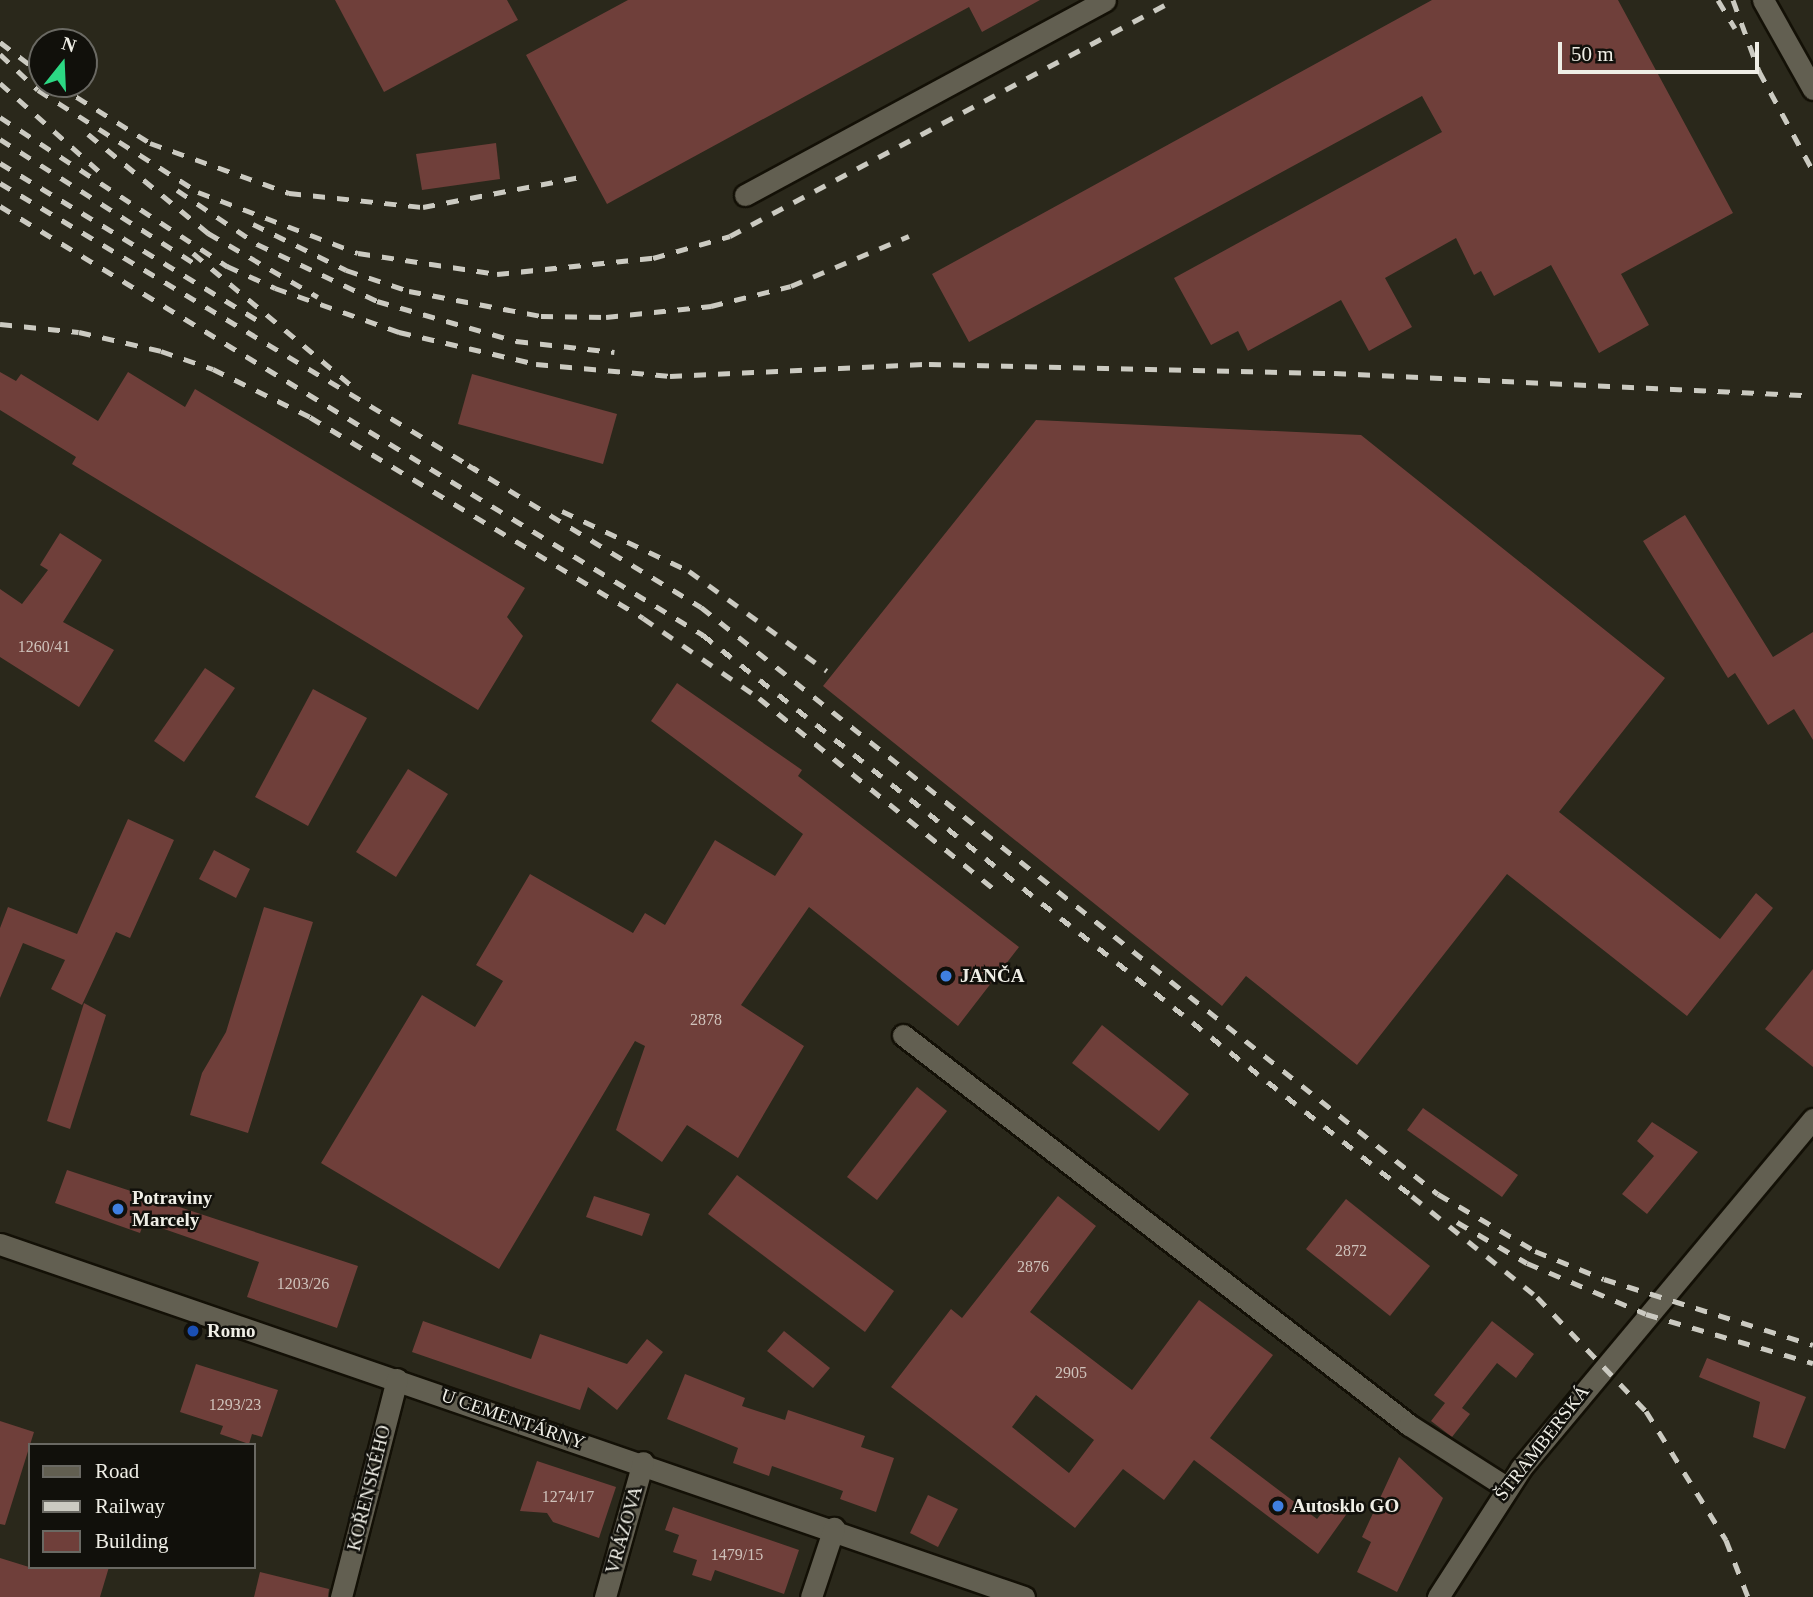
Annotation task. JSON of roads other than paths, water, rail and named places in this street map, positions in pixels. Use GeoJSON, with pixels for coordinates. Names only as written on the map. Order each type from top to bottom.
{"type":"FeatureCollection","features":[{"type":"Feature","properties":{"kind":"street"},"geometry":{"type":"LineString","coordinates":[[745,195],[1105,0]]}},
{"type":"Feature","properties":{"kind":"street"},"geometry":{"type":"LineString","coordinates":[[1763,0],[1813,89]]}},
{"type":"Feature","properties":{"kind":"street"},"geometry":{"type":"LineString","coordinates":[[903,1035],[1409,1425],[1506,1488]]}},
{"type":"Feature","properties":{"kind":"street","name":"ŠTRAMBERSKÁ"},"geometry":{"type":"LineString","coordinates":[[1438,1597],[1506,1488],[1659,1299],[1813,1119]]}},
{"type":"Feature","properties":{"kind":"street","name":"U CEMENTÁRNY"},"geometry":{"type":"LineString","coordinates":[[0,1244],[643,1462],[1024,1597]]}},
{"type":"Feature","properties":{"kind":"street","name":"KOŘENSKÉHO"},"geometry":{"type":"LineString","coordinates":[[341,1597],[397,1379]]}},
{"type":"Feature","properties":{"kind":"street","name":"VRÁZOVA"},"geometry":{"type":"LineString","coordinates":[[605,1597],[643,1462]]}},
{"type":"Feature","properties":{"kind":"street"},"geometry":{"type":"LineString","coordinates":[[811,1597],[834,1528]]}},
{"type":"Feature","properties":{"kind":"railway"},"geometry":{"type":"LineString","coordinates":[[0,54],[38,90],[198,192],[358,253],[497,274],[653,258],[730,236],[1174,0]]}},
{"type":"Feature","properties":{"kind":"railway"},"geometry":{"type":"LineString","coordinates":[[1718,0],[1735,28]]}},
{"type":"Feature","properties":{"kind":"railway"},"geometry":{"type":"LineString","coordinates":[[1733,0],[1759,71],[1813,171]]}},
{"type":"Feature","properties":{"kind":"railway"},"geometry":{"type":"LineString","coordinates":[[0,42],[28,63]]}},
{"type":"Feature","properties":{"kind":"railway"},"geometry":{"type":"LineString","coordinates":[[0,83],[100,172]]}},
{"type":"Feature","properties":{"kind":"railway"},"geometry":{"type":"LineString","coordinates":[[78,98],[150,143],[289,193],[423,207],[580,177]]}},
{"type":"Feature","properties":{"kind":"railway"},"geometry":{"type":"LineString","coordinates":[[0,117],[227,266],[275,288],[399,332],[536,364],[670,376],[929,364],[1334,373],[1813,396]]}},
{"type":"Feature","properties":{"kind":"railway"},"geometry":{"type":"LineString","coordinates":[[88,134],[208,233],[318,297]]}},
{"type":"Feature","properties":{"kind":"railway"},"geometry":{"type":"LineString","coordinates":[[0,139],[197,265]]}},
{"type":"Feature","properties":{"kind":"railway"},"geometry":{"type":"LineString","coordinates":[[0,163],[262,323]]}},
{"type":"Feature","properties":{"kind":"railway"},"geometry":{"type":"LineString","coordinates":[[0,183],[477,470]]}},
{"type":"Feature","properties":{"kind":"railway"},"geometry":{"type":"LineString","coordinates":[[177,190],[257,244],[377,301],[516,341],[614,352]]}},
{"type":"Feature","properties":{"kind":"railway"},"geometry":{"type":"LineString","coordinates":[[0,206],[703,635],[1412,1196],[1537,1297],[1646,1411],[1726,1540],[1748,1597]]}},
{"type":"Feature","properties":{"kind":"railway"},"geometry":{"type":"LineString","coordinates":[[253,224],[346,270],[409,291],[541,316],[606,317],[711,306],[791,286],[909,236]]}},
{"type":"Feature","properties":{"kind":"railway"},"geometry":{"type":"LineString","coordinates":[[193,253],[351,385]]}},
{"type":"Feature","properties":{"kind":"railway"},"geometry":{"type":"LineString","coordinates":[[0,324],[79,332],[161,351],[213,369],[310,417],[643,618],[759,698],[993,888]]}},
{"type":"Feature","properties":{"kind":"railway"},"geometry":{"type":"LineString","coordinates":[[468,465],[701,607],[1438,1194],[1535,1251],[1604,1279],[1813,1345]]}},
{"type":"Feature","properties":{"kind":"railway"},"geometry":{"type":"LineString","coordinates":[[562,511],[689,571],[827,671]]}},
{"type":"Feature","properties":{"kind":"railway"},"geometry":{"type":"LineString","coordinates":[[1457,1222],[1527,1263],[1646,1314],[1813,1363]]}},
{"type":"Feature","properties":{"kind":"place","name":"JANČA"},"geometry":{"type":"Point","coordinates":[946,976]}},
{"type":"Feature","properties":{"kind":"place","name":"Potraviny Marcely"},"geometry":{"type":"Point","coordinates":[118,1209]}},
{"type":"Feature","properties":{"kind":"place","name":"Romo"},"geometry":{"type":"Point","coordinates":[193,1331]}},
{"type":"Feature","properties":{"kind":"place","name":"Autosklo GO"},"geometry":{"type":"Point","coordinates":[1278,1506]}}]}
